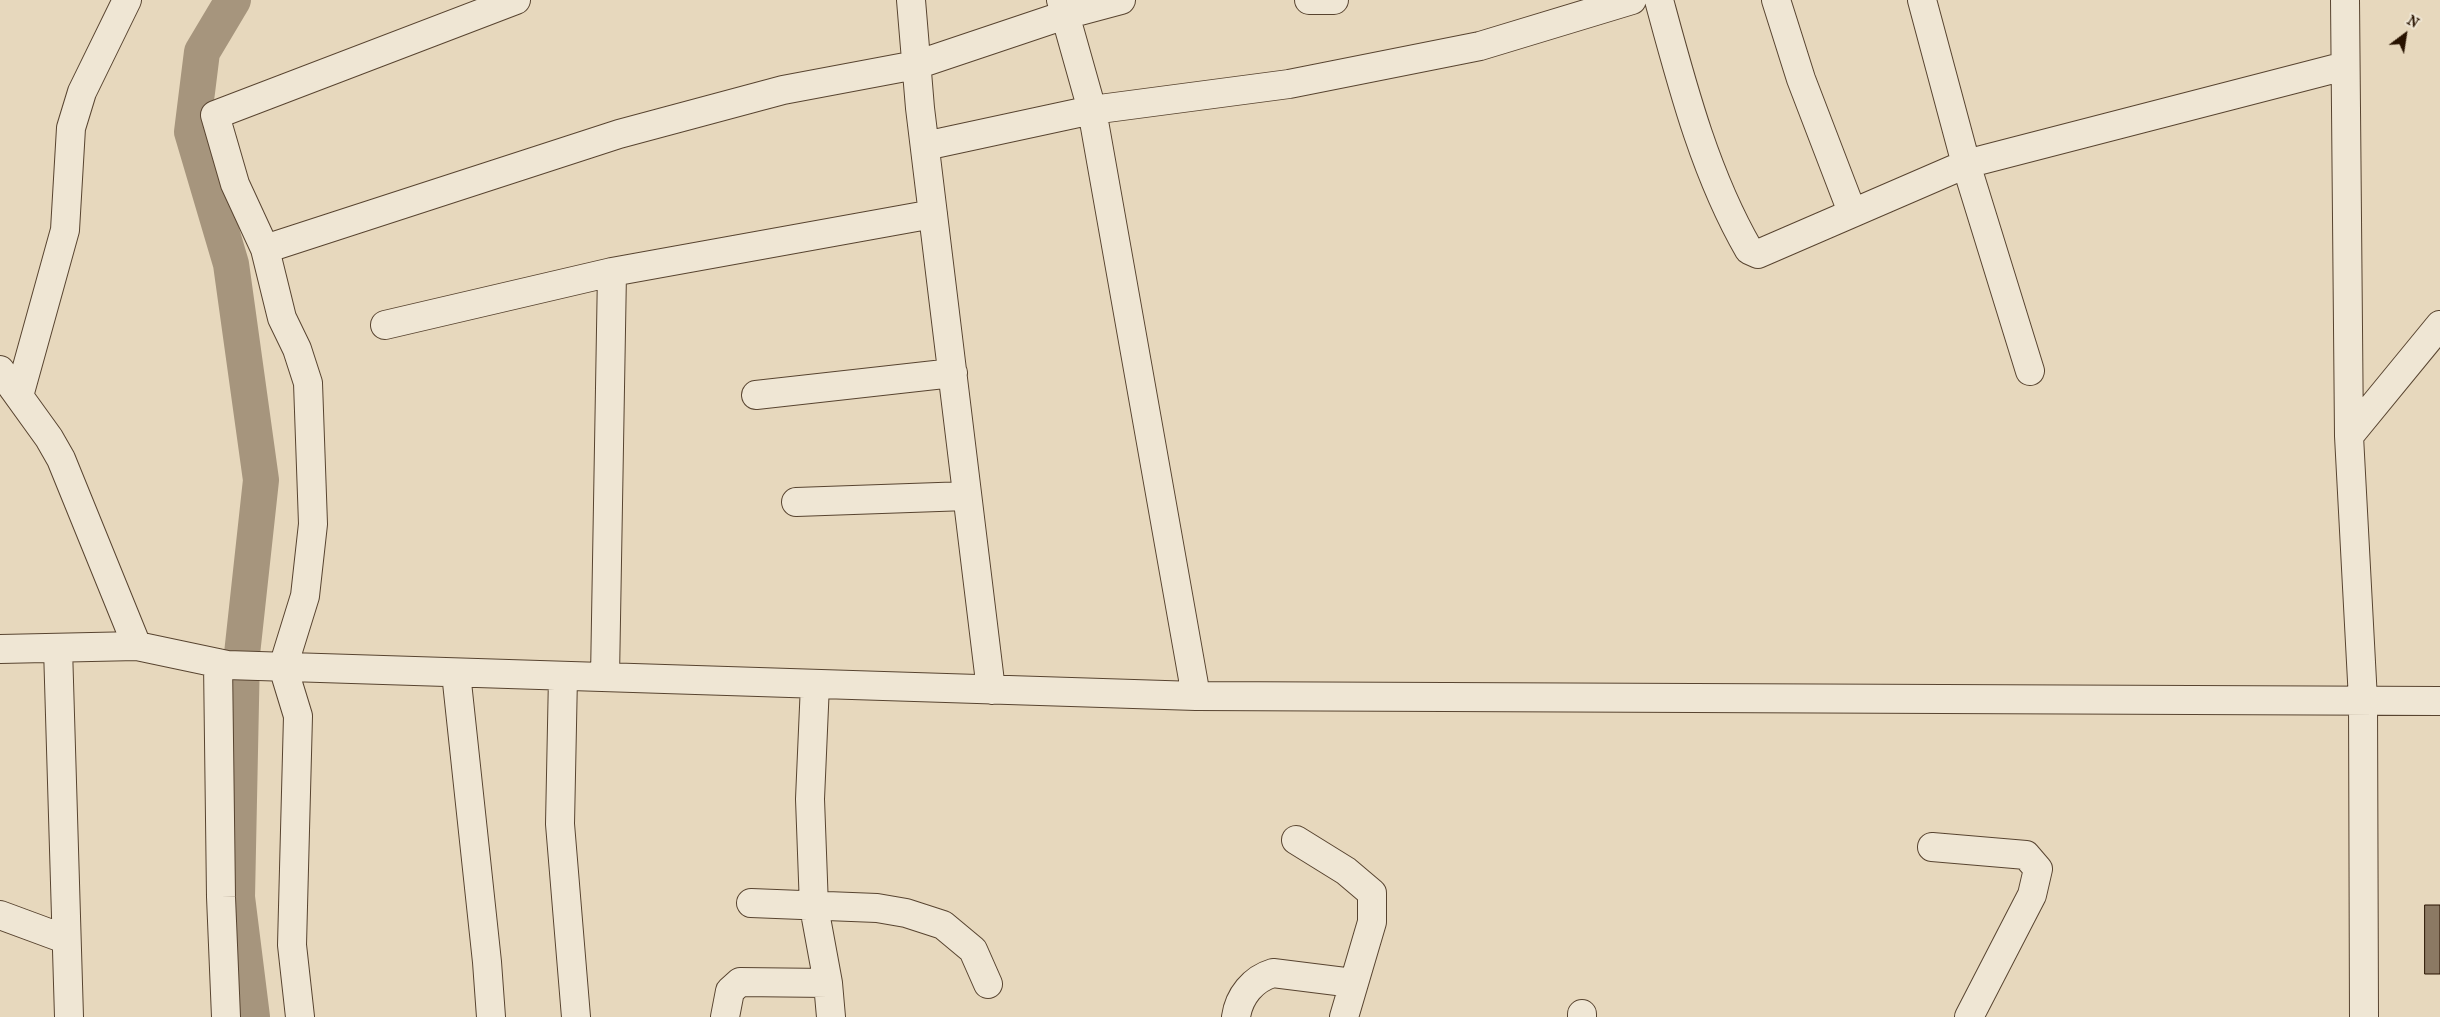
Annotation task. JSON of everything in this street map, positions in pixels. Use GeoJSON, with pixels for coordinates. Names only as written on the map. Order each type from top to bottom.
{"type":"FeatureCollection","features":[{"type":"Feature","properties":{"kind":"street"},"geometry":{"type":"LineString","coordinates":[[19,396],[66,230],[71,128],[82,92],[127,0]]}},
{"type":"Feature","properties":{"kind":"street"},"geometry":{"type":"LineString","coordinates":[[272,667],[305,596],[313,524],[308,384],[297,349],[282,318],[265,249],[235,184],[216,115],[516,0]]}},
{"type":"Feature","properties":{"kind":"street"},"geometry":{"type":"LineString","coordinates":[[911,0],[925,146],[991,690]]}},
{"type":"Feature","properties":{"kind":"street"},"geometry":{"type":"LineString","coordinates":[[265,249],[619,134],[783,90],[916,64],[1063,7],[1121,0]]}},
{"type":"Feature","properties":{"kind":"street"},"geometry":{"type":"LineString","coordinates":[[1309,0],[1334,0]]}},
{"type":"Feature","properties":{"kind":"street"},"geometry":{"type":"LineString","coordinates":[[925,146],[1092,110],[1289,84],[1480,46],[1632,0]]}},
{"type":"Feature","properties":{"kind":"street"},"geometry":{"type":"LineString","coordinates":[[1659,0],[1684,93],[1720,192],[1749,250],[1758,254],[1966,164],[2346,66]]}},
{"type":"Feature","properties":{"kind":"street"},"geometry":{"type":"LineString","coordinates":[[1776,0],[1800,79],[1852,212]]}},
{"type":"Feature","properties":{"kind":"street"},"geometry":{"type":"LineString","coordinates":[[1922,0],[1966,164],[2030,371]]}},
{"type":"Feature","properties":{"kind":"street"},"geometry":{"type":"LineString","coordinates":[[2345,0],[2348,436],[2363,700],[2364,1017]]}},
{"type":"Feature","properties":{"kind":"street"},"geometry":{"type":"LineString","coordinates":[[1063,7],[1092,110],[1196,696]]}},
{"type":"Feature","properties":{"kind":"street"},"geometry":{"type":"LineString","coordinates":[[385,325],[612,272],[933,214]]}},
{"type":"Feature","properties":{"kind":"street"},"geometry":{"type":"LineString","coordinates":[[606,677],[612,272]]}},
{"type":"Feature","properties":{"kind":"street"},"geometry":{"type":"LineString","coordinates":[[2348,436],[2440,325]]}},
{"type":"Feature","properties":{"kind":"street"},"geometry":{"type":"LineString","coordinates":[[0,370],[49,438],[61,459],[137,646]]}},
{"type":"Feature","properties":{"kind":"street"},"geometry":{"type":"LineString","coordinates":[[756,395],[952,373]]}},
{"type":"Feature","properties":{"kind":"street"},"geometry":{"type":"LineString","coordinates":[[796,502],[967,496]]}},
{"type":"Feature","properties":{"kind":"street"},"geometry":{"type":"LineString","coordinates":[[0,649],[137,646],[222,664],[272,667],[1196,696],[2440,701]]}},
{"type":"Feature","properties":{"kind":"street"},"geometry":{"type":"LineString","coordinates":[[58,648],[65,938],[69,1017]]}},
{"type":"Feature","properties":{"kind":"street"},"geometry":{"type":"LineString","coordinates":[[222,664],[221,897],[226,1017]]}},
{"type":"Feature","properties":{"kind":"street"},"geometry":{"type":"LineString","coordinates":[[272,667],[298,716],[292,945],[300,1017]]}},
{"type":"Feature","properties":{"kind":"street"},"geometry":{"type":"LineString","coordinates":[[456,672],[487,962],[491,1017]]}},
{"type":"Feature","properties":{"kind":"street"},"geometry":{"type":"LineString","coordinates":[[563,676],[560,824],[576,1017]]}},
{"type":"Feature","properties":{"kind":"street"},"geometry":{"type":"LineString","coordinates":[[815,684],[810,799],[814,907],[828,983],[831,1017]]}},
{"type":"Feature","properties":{"kind":"street"},"geometry":{"type":"LineString","coordinates":[[1296,840],[1346,870],[1372,893],[1372,922],[1344,1017]]}},
{"type":"Feature","properties":{"kind":"street"},"geometry":{"type":"LineString","coordinates":[[1932,847],[2026,855],[2038,869],[2032,894],[1969,1017]]}},
{"type":"Feature","properties":{"kind":"street"},"geometry":{"type":"LineString","coordinates":[[751,903],[877,908],[906,913],[943,925],[973,950],[988,984]]}},
{"type":"Feature","properties":{"kind":"street"},"geometry":{"type":"LineString","coordinates":[[0,915],[65,938]]}},
{"type":"Feature","properties":{"kind":"street"},"geometry":{"type":"LineString","coordinates":[[1236,1017],[1245,994],[1252,984],[1261,977],[1273,973],[1353,982]]}},
{"type":"Feature","properties":{"kind":"street"},"geometry":{"type":"LineString","coordinates":[[725,1017],[730,991],[740,982],[828,983]]}},
{"type":"Feature","properties":{"kind":"building"},"geometry":{"type":"Polygon","coordinates":[[[2425,905],[2440,905],[2440,974],[2425,974],[2425,905]]]}},
{"type":"Feature","properties":{"kind":"waterway"},"geometry":{"type":"LineString","coordinates":[[233,0],[202,52],[192,132],[231,264],[261,480],[242,654],[237,897],[252,1017]]}}]}
